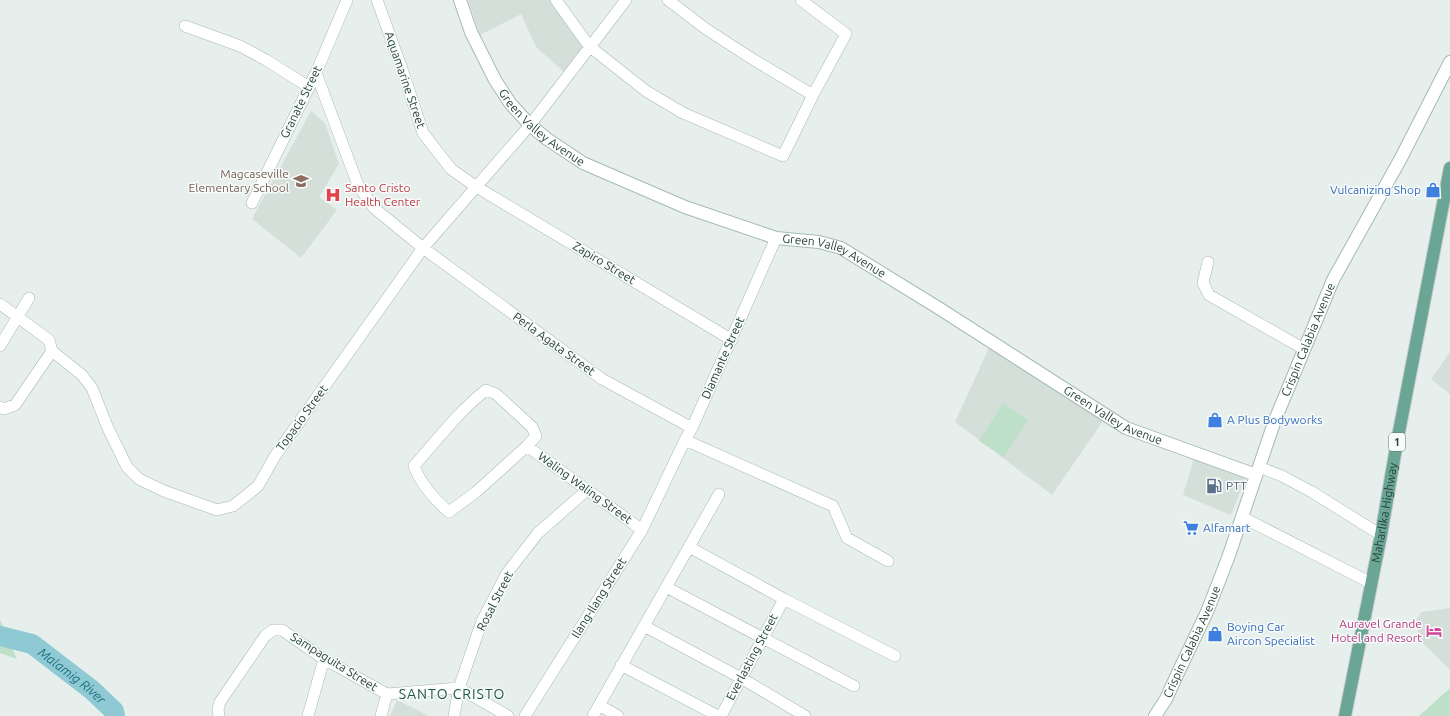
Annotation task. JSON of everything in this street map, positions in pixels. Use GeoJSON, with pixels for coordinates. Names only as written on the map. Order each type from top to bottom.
{"type":"FeatureCollection","features":[{"type":"Feature","properties":{"kind":"main road","name":"Maharlika Highway"},"geometry":{"type":"LineString","coordinates":[[1345,716],[1381,535],[1397,442],[1450,168]]}},
{"type":"Feature","properties":{"kind":"street","name":"Granate Street"},"geometry":{"type":"LineString","coordinates":[[252,203],[316,73],[347,0]]}},
{"type":"Feature","properties":{"kind":"street","name":"Aquamarine Street"},"geometry":{"type":"LineString","coordinates":[[377,0],[423,133],[451,169],[475,186]]}},
{"type":"Feature","properties":{"kind":"street","name":"Green Valley Avenue"},"geometry":{"type":"LineString","coordinates":[[460,0],[471,32],[495,80],[510,103],[547,139],[583,163],[685,207],[776,238],[820,242],[841,248],[937,307],[1126,428],[1257,471]]}},
{"type":"Feature","properties":{"kind":"street"},"geometry":{"type":"LineString","coordinates":[[556,0],[589,46],[646,91],[682,113],[783,156],[813,95],[846,34],[802,0]]}},
{"type":"Feature","properties":{"kind":"street","name":"Topacio Street"},"geometry":{"type":"LineString","coordinates":[[52,351],[82,375],[92,388],[107,426],[127,467],[139,479],[164,491],[217,510],[233,506],[258,486],[275,456],[423,248],[530,124],[626,0]]}},
{"type":"Feature","properties":{"kind":"street"},"geometry":{"type":"LineString","coordinates":[[668,0],[706,29],[813,95]]}},
{"type":"Feature","properties":{"kind":"street"},"geometry":{"type":"LineString","coordinates":[[186,26],[240,46],[266,60],[309,87]]}},
{"type":"Feature","properties":{"kind":"street","name":"Crispin Calabia Avenue"},"geometry":{"type":"LineString","coordinates":[[1155,716],[1171,688],[1207,612],[1228,558],[1275,420],[1333,280],[1401,158],[1450,62]]}},
{"type":"Feature","properties":{"kind":"street","name":"Perla Agata Street"},"geometry":{"type":"LineString","coordinates":[[316,73],[358,185],[374,208],[423,248],[602,379],[692,428]]}},
{"type":"Feature","properties":{"kind":"street","name":"Zapiro Street"},"geometry":{"type":"LineString","coordinates":[[475,186],[732,340]]}},
{"type":"Feature","properties":{"kind":"street","name":"Diamante Street"},"geometry":{"type":"LineString","coordinates":[[667,477],[692,428],[776,238]]}},
{"type":"Feature","properties":{"kind":"street"},"geometry":{"type":"LineString","coordinates":[[1208,262],[1203,283],[1209,295],[1304,349]]}},
{"type":"Feature","properties":{"kind":"street"},"geometry":{"type":"LineString","coordinates":[[0,346],[30,298]]}},
{"type":"Feature","properties":{"kind":"street"},"geometry":{"type":"LineString","coordinates":[[0,304],[50,340],[52,351],[15,405],[4,409],[0,407]]}},
{"type":"Feature","properties":{"kind":"street"},"geometry":{"type":"LineString","coordinates":[[486,390],[496,394],[532,427],[536,436],[527,446],[476,492],[449,512],[437,502],[419,478],[414,466],[442,433],[476,398],[486,390]]}},
{"type":"Feature","properties":{"kind":"street"},"geometry":{"type":"LineString","coordinates":[[685,440],[833,506],[847,538],[888,561]]}},
{"type":"Feature","properties":{"kind":"street","name":"Waling Waling Street"},"geometry":{"type":"LineString","coordinates":[[527,446],[642,530]]}},
{"type":"Feature","properties":{"kind":"street"},"geometry":{"type":"LineString","coordinates":[[1257,471],[1282,476],[1312,492],[1381,535]]}},
{"type":"Feature","properties":{"kind":"street","name":"Ilang-Ilang Street"},"geometry":{"type":"LineString","coordinates":[[525,716],[642,530],[667,477]]}},
{"type":"Feature","properties":{"kind":"street","name":"Rosal Street"},"geometry":{"type":"LineString","coordinates":[[454,716],[459,688],[482,621],[507,573],[538,533],[587,490]]}},
{"type":"Feature","properties":{"kind":"street"},"geometry":{"type":"LineString","coordinates":[[593,716],[719,494]]}},
{"type":"Feature","properties":{"kind":"street"},"geometry":{"type":"LineString","coordinates":[[1242,517],[1371,583]]}},
{"type":"Feature","properties":{"kind":"street"},"geometry":{"type":"LineString","coordinates":[[689,547],[784,599],[895,656]]}},
{"type":"Feature","properties":{"kind":"street"},"geometry":{"type":"LineString","coordinates":[[666,587],[854,686]]}},
{"type":"Feature","properties":{"kind":"street","name":"Everlasting Street"},"geometry":{"type":"LineString","coordinates":[[721,716],[784,599]]}},
{"type":"Feature","properties":{"kind":"street"},"geometry":{"type":"LineString","coordinates":[[644,626],[741,678],[805,716]]}},
{"type":"Feature","properties":{"kind":"street","name":"Sampaguita Street"},"geometry":{"type":"LineString","coordinates":[[219,716],[218,710],[220,702],[265,636],[273,630],[282,630],[324,659],[387,694],[459,688]]}},
{"type":"Feature","properties":{"kind":"street"},"geometry":{"type":"LineString","coordinates":[[308,716],[324,659]]}},
{"type":"Feature","properties":{"kind":"street"},"geometry":{"type":"LineString","coordinates":[[622,666],[718,716]]}},
{"type":"Feature","properties":{"kind":"street"},"geometry":{"type":"LineString","coordinates":[[459,688],[508,716]]}},
{"type":"Feature","properties":{"kind":"street"},"geometry":{"type":"LineString","coordinates":[[381,716],[387,694]]}},
{"type":"Feature","properties":{"kind":"street"},"geometry":{"type":"LineString","coordinates":[[599,705],[618,716]]}},
{"type":"Feature","properties":{"kind":"shaded area"},"geometry":{"type":"Polygon","coordinates":[[[468,0],[554,0],[584,48],[564,72],[536,47],[521,14],[480,35],[468,0]]]}},
{"type":"Feature","properties":{"kind":"shaded area","name":"Magcaseville Elementary School"},"geometry":{"type":"Polygon","coordinates":[[[311,111],[325,123],[339,164],[319,197],[337,210],[301,258],[252,219],[311,111]]]}},
{"type":"Feature","properties":{"kind":"shaded area"},"geometry":{"type":"Polygon","coordinates":[[[989,348],[1103,421],[1052,495],[955,422],[989,348]]]}},
{"type":"Feature","properties":{"kind":"shaded area"},"geometry":{"type":"Polygon","coordinates":[[[1450,352],[1450,394],[1431,379],[1450,352]]]}},
{"type":"Feature","properties":{"kind":"shaded area","name":"PTT"},"geometry":{"type":"Polygon","coordinates":[[[1194,458],[1246,477],[1231,515],[1183,495],[1194,458]]]}},
{"type":"Feature","properties":{"kind":"shaded area","name":"Auravel Grande Hotel and Resort"},"geometry":{"type":"Polygon","coordinates":[[[1450,608],[1450,670],[1421,641],[1415,622],[1421,612],[1450,608]]]}},
{"type":"Feature","properties":{"kind":"shaded area"},"geometry":{"type":"Polygon","coordinates":[[[397,700],[429,716],[390,716],[397,700]]]}},
{"type":"Feature","properties":{"kind":"green space"},"geometry":{"type":"Polygon","coordinates":[[[1003,403],[1028,420],[1004,457],[979,441],[1003,403]]]}},
{"type":"Feature","properties":{"kind":"green space"},"geometry":{"type":"Polygon","coordinates":[[[0,620],[17,659],[0,653],[0,620]]]}},
{"type":"Feature","properties":{"kind":"green space"},"geometry":{"type":"Polygon","coordinates":[[[1450,688],[1450,716],[1419,716],[1450,688]]]}},
{"type":"Feature","properties":{"kind":"waterway","name":"Malamig River"},"geometry":{"type":"LineString","coordinates":[[0,636],[32,644],[92,690],[114,711],[115,716]]}},
{"type":"Feature","properties":{"kind":"place","name":"Magcaseville Elementary School"},"geometry":{"type":"Point","coordinates":[301,181]}},
{"type":"Feature","properties":{"kind":"place","name":"Vulcanizing Shop"},"geometry":{"type":"Point","coordinates":[1433,190]}},
{"type":"Feature","properties":{"kind":"place","name":"Santo Cristo Health Center"},"geometry":{"type":"Point","coordinates":[333,195]}},
{"type":"Feature","properties":{"kind":"place","name":"A Plus Bodyworks"},"geometry":{"type":"Point","coordinates":[1215,420]}},
{"type":"Feature","properties":{"kind":"place","name":"PTT"},"geometry":{"type":"Point","coordinates":[1214,486]}},
{"type":"Feature","properties":{"kind":"place","name":"Alfamart"},"geometry":{"type":"Point","coordinates":[1191,528]}},
{"type":"Feature","properties":{"kind":"place","name":"Auravel Grande Hotel and Resort"},"geometry":{"type":"Point","coordinates":[1434,631]}},
{"type":"Feature","properties":{"kind":"place","name":"Boying Car Aircon Specialist"},"geometry":{"type":"Point","coordinates":[1215,634]}},
{"type":"Feature","properties":{"kind":"district","name":"SANTO CRISTO"},"geometry":{"type":"Point","coordinates":[452,694]}}]}
